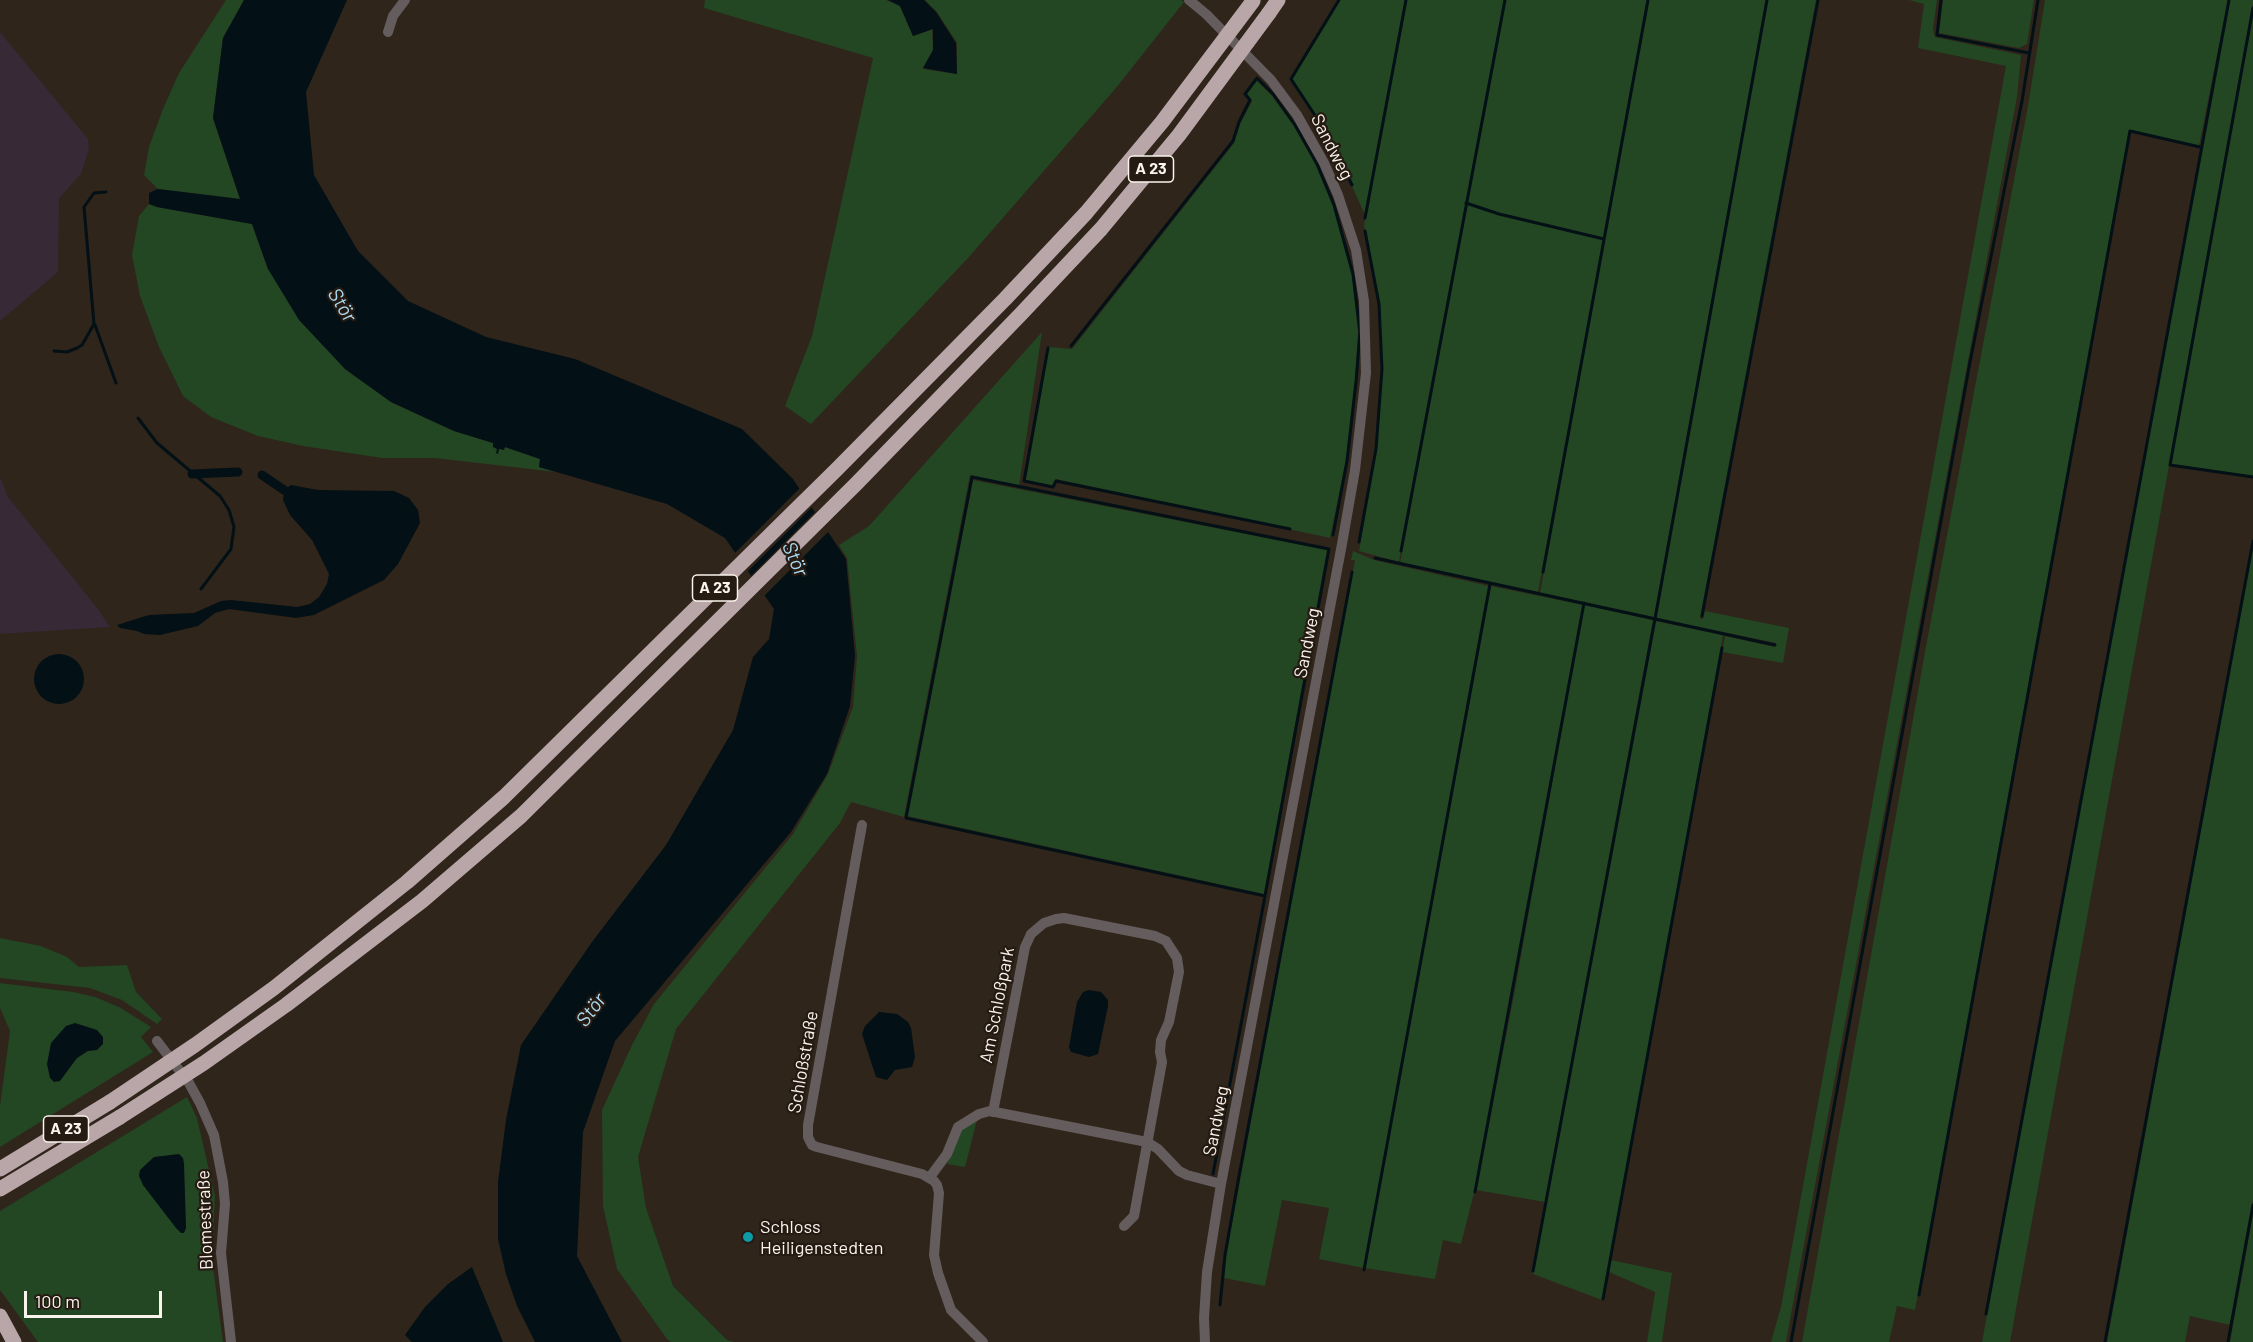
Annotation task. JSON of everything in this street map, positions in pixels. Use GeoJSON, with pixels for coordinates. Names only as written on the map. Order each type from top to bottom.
{"type":"FeatureCollection","features":[{"type":"Feature","properties":{"kind":"highway","name":"A 23"},"geometry":{"type":"LineString","coordinates":[[0,1189],[120,1117],[204,1063],[286,1005],[422,901],[522,816],[857,483],[1101,229],[1179,135],[1278,0]]}},
{"type":"Feature","properties":{"kind":"highway","name":"A 23"},"geometry":{"type":"LineString","coordinates":[[0,1169],[110,1102],[195,1046],[274,988],[407,882],[504,797],[1005,299],[1078,221],[1162,122],[1253,1]]}},
{"type":"Feature","properties":{"kind":"highway"},"geometry":{"type":"LineString","coordinates":[[0,1316],[14,1342]]}},
{"type":"Feature","properties":{"kind":"street"},"geometry":{"type":"LineString","coordinates":[[388,32],[393,16],[405,0]]}},
{"type":"Feature","properties":{"kind":"street","name":"Sandweg"},"geometry":{"type":"LineString","coordinates":[[1189,0],[1206,14],[1271,80],[1297,115],[1324,163],[1338,195],[1356,249],[1364,301],[1365,342],[1365,385],[1355,470],[1221,1184],[1207,1272],[1205,1342]]}},
{"type":"Feature","properties":{"kind":"street","name":"Schloßstraße"},"geometry":{"type":"LineString","coordinates":[[862,825],[810,1114],[808,1137],[812,1145],[817,1148],[930,1177]]}},
{"type":"Feature","properties":{"kind":"street","name":"Am Schloßpark"},"geometry":{"type":"LineString","coordinates":[[993,1112],[1025,947],[1031,934],[1051,920],[1064,918],[1155,936],[1166,941],[1174,951],[1179,963],[1179,972],[1169,1022],[1161,1040],[1162,1062],[1134,1216],[1125,1227]]}},
{"type":"Feature","properties":{"kind":"street","name":"Blomestraße"},"geometry":{"type":"LineString","coordinates":[[157,1041],[177,1065],[200,1103],[213,1132],[219,1156],[225,1204],[221,1253],[231,1342]]}},
{"type":"Feature","properties":{"kind":"street"},"geometry":{"type":"LineString","coordinates":[[983,1342],[951,1310],[934,1255],[939,1193],[938,1185],[930,1177],[947,1154],[958,1127],[979,1114],[993,1112],[1147,1142],[1158,1149],[1179,1171],[1195,1178],[1221,1184]]}},
{"type":"Feature","properties":{"kind":"shaded area"},"geometry":{"type":"Polygon","coordinates":[[[0,32],[88,139],[89,149],[81,174],[59,198],[58,272],[0,321],[0,32]]]}},
{"type":"Feature","properties":{"kind":"shaded area"},"geometry":{"type":"Polygon","coordinates":[[[0,477],[8,497],[110,627],[0,634],[0,477]]]}},
{"type":"Feature","properties":{"kind":"green space"},"geometry":{"type":"Polygon","coordinates":[[[226,0],[244,0],[223,38],[213,118],[240,199],[158,189],[144,175],[149,147],[179,73],[226,0]]]}},
{"type":"Feature","properties":{"kind":"green space"},"geometry":{"type":"Polygon","coordinates":[[[705,0],[886,0],[900,6],[913,36],[932,29],[933,50],[923,69],[957,74],[957,43],[937,12],[925,0],[1181,0],[1184,2],[1116,88],[968,258],[811,424],[785,406],[812,336],[873,58],[704,8],[705,0]]]}},
{"type":"Feature","properties":{"kind":"green space"},"geometry":{"type":"Polygon","coordinates":[[[1340,0],[1406,0],[1365,215],[1329,135],[1292,80],[1340,0]]]}},
{"type":"Feature","properties":{"kind":"green space"},"geometry":{"type":"Polygon","coordinates":[[[1407,0],[1504,0],[1399,562],[1359,551],[1376,450],[1382,369],[1380,304],[1364,225],[1407,0]]]}},
{"type":"Feature","properties":{"kind":"green space"},"geometry":{"type":"Polygon","coordinates":[[[1506,0],[1647,0],[1604,238],[1467,203],[1506,0]]]}},
{"type":"Feature","properties":{"kind":"green space"},"geometry":{"type":"Polygon","coordinates":[[[1649,0],[1766,0],[1654,617],[1540,593],[1649,0]]]}},
{"type":"Feature","properties":{"kind":"green space"},"geometry":{"type":"Polygon","coordinates":[[[1767,0],[1816,0],[1700,618],[1703,619],[1705,611],[1789,628],[1783,663],[1722,652],[1725,636],[1775,647],[1776,643],[1656,618],[1767,0]]]}},
{"type":"Feature","properties":{"kind":"green space"},"geometry":{"type":"Polygon","coordinates":[[[1909,0],[1937,0],[1933,29],[1935,37],[2021,55],[2017,97],[1786,1342],[1771,1342],[1781,1307],[2006,66],[1918,48],[1924,4],[1909,0]]]}},
{"type":"Feature","properties":{"kind":"green space"},"geometry":{"type":"Polygon","coordinates":[[[1943,0],[2034,0],[2027,44],[2019,48],[1939,33],[1943,0]]]}},
{"type":"Feature","properties":{"kind":"green space"},"geometry":{"type":"Polygon","coordinates":[[[2045,0],[2228,0],[2199,146],[2129,130],[1915,1310],[1897,1306],[1889,1342],[1802,1342],[1925,652],[2028,106],[2045,0]]]}},
{"type":"Feature","properties":{"kind":"green space"},"geometry":{"type":"Polygon","coordinates":[[[2229,0],[2253,0],[2253,3],[2010,1342],[1982,1342],[2229,0]]]}},
{"type":"Feature","properties":{"kind":"green space"},"geometry":{"type":"Polygon","coordinates":[[[2253,11],[2253,476],[2171,464],[2253,11]]]}},
{"type":"Feature","properties":{"kind":"green space"},"geometry":{"type":"Polygon","coordinates":[[[1256,80],[1272,96],[1294,126],[1315,163],[1333,205],[1352,275],[1358,332],[1355,382],[1346,461],[1330,538],[1056,479],[1052,486],[1026,480],[1049,347],[1072,349],[1234,143],[1240,124],[1252,101],[1247,94],[1256,80]]]}},
{"type":"Feature","properties":{"kind":"green space"},"geometry":{"type":"Polygon","coordinates":[[[149,204],[252,224],[268,269],[345,369],[391,402],[454,431],[494,443],[499,449],[505,447],[540,459],[539,467],[556,472],[435,458],[382,458],[303,446],[258,436],[211,417],[183,396],[159,347],[140,296],[132,255],[139,216],[149,204]]]}},
{"type":"Feature","properties":{"kind":"green space"},"geometry":{"type":"Polygon","coordinates":[[[1467,204],[1499,215],[1603,240],[1538,592],[1400,563],[1467,204]]]}},
{"type":"Feature","properties":{"kind":"green space"},"geometry":{"type":"Polygon","coordinates":[[[1042,332],[1019,486],[970,475],[904,817],[851,802],[840,823],[676,1029],[638,1157],[646,1208],[673,1286],[727,1340],[734,1342],[671,1342],[617,1269],[603,1206],[602,1110],[654,1004],[793,834],[828,774],[853,707],[857,656],[847,558],[839,545],[869,526],[1042,332]]]}},
{"type":"Feature","properties":{"kind":"green space"},"geometry":{"type":"Polygon","coordinates":[[[973,480],[1327,550],[1264,894],[907,816],[973,480]]]}},
{"type":"Feature","properties":{"kind":"green space"},"geometry":{"type":"Polygon","coordinates":[[[2253,546],[2253,1200],[2230,1325],[2190,1316],[2185,1342],[2107,1342],[2253,546]]]}},
{"type":"Feature","properties":{"kind":"green space"},"geometry":{"type":"Polygon","coordinates":[[[1353,551],[1374,560],[1489,586],[1364,1268],[1319,1259],[1329,1208],[1282,1200],[1265,1286],[1224,1278],[1226,1256],[1355,560],[1351,560],[1353,551]]]}},
{"type":"Feature","properties":{"kind":"green space"},"geometry":{"type":"Polygon","coordinates":[[[1491,586],[1583,605],[1475,1189],[1461,1244],[1443,1240],[1435,1279],[1365,1268],[1491,586]]]}},
{"type":"Feature","properties":{"kind":"green space"},"geometry":{"type":"Polygon","coordinates":[[[1584,605],[1653,620],[1545,1202],[1476,1190],[1513,1000],[1584,605]]]}},
{"type":"Feature","properties":{"kind":"green space"},"geometry":{"type":"Polygon","coordinates":[[[1655,621],[1723,635],[1602,1300],[1533,1274],[1655,621]]]}},
{"type":"Feature","properties":{"kind":"green space"},"geometry":{"type":"Polygon","coordinates":[[[0,938],[41,946],[67,957],[79,967],[127,965],[136,992],[162,1019],[157,1024],[122,1000],[90,988],[0,978],[0,938]]]}},
{"type":"Feature","properties":{"kind":"green space"},"geometry":{"type":"Polygon","coordinates":[[[0,983],[73,992],[95,997],[119,1007],[151,1027],[141,1037],[153,1052],[0,1147],[0,1106],[10,1031],[0,1008],[0,983]]]}},
{"type":"Feature","properties":{"kind":"green space"},"geometry":{"type":"Polygon","coordinates":[[[187,1097],[197,1118],[215,1196],[212,1260],[223,1342],[38,1342],[0,1290],[0,1211],[187,1097]]]}},
{"type":"Feature","properties":{"kind":"green space"},"geometry":{"type":"Polygon","coordinates":[[[977,1120],[965,1167],[947,1164],[960,1130],[977,1120]]]}},
{"type":"Feature","properties":{"kind":"green space"},"geometry":{"type":"Polygon","coordinates":[[[2253,1214],[2253,1342],[2230,1342],[2253,1214]]]}},
{"type":"Feature","properties":{"kind":"green space"},"geometry":{"type":"Polygon","coordinates":[[[1611,1260],[1672,1273],[1662,1342],[1647,1342],[1655,1292],[1609,1272],[1611,1260]]]}},
{"type":"Feature","properties":{"kind":"water","name":"Stör"},"geometry":{"type":"Polygon","coordinates":[[[244,0],[347,0],[306,92],[314,175],[358,251],[408,301],[486,337],[575,359],[742,429],[793,479],[846,559],[855,656],[850,706],[827,774],[791,832],[615,1041],[583,1132],[577,1256],[622,1342],[535,1342],[517,1306],[506,1274],[498,1239],[498,1182],[506,1120],[521,1045],[592,942],[666,845],[733,730],[753,657],[769,639],[774,609],[725,538],[667,504],[539,467],[540,459],[505,447],[504,450],[499,449],[498,454],[493,443],[454,431],[391,402],[345,369],[299,320],[268,269],[252,224],[149,204],[149,193],[158,189],[240,199],[213,118],[223,38],[244,0]]]}},
{"type":"Feature","properties":{"kind":"water"},"geometry":{"type":"Polygon","coordinates":[[[888,0],[924,0],[936,12],[956,43],[957,74],[923,68],[933,50],[933,29],[913,36],[900,6],[888,0]]]}},
{"type":"Feature","properties":{"kind":"water"},"geometry":{"type":"Polygon","coordinates":[[[291,485],[318,490],[394,491],[409,498],[418,510],[420,523],[398,564],[384,580],[314,615],[296,618],[229,609],[215,613],[198,626],[160,635],[144,634],[120,628],[117,625],[149,615],[194,613],[221,601],[297,607],[310,604],[319,597],[327,584],[329,574],[312,540],[290,515],[283,500],[284,490],[291,485]]]}},
{"type":"Feature","properties":{"kind":"water"},"geometry":{"type":"Polygon","coordinates":[[[59,654],[73,658],[80,665],[84,679],[80,693],[73,700],[59,704],[45,700],[38,693],[34,679],[38,665],[45,658],[59,654]]]}},
{"type":"Feature","properties":{"kind":"water"},"geometry":{"type":"Polygon","coordinates":[[[1089,990],[1101,992],[1108,1000],[1108,1006],[1098,1054],[1089,1057],[1071,1052],[1069,1047],[1077,1002],[1083,992],[1089,990]]]}},
{"type":"Feature","properties":{"kind":"water"},"geometry":{"type":"Polygon","coordinates":[[[879,1012],[897,1014],[908,1022],[915,1057],[912,1067],[895,1070],[887,1080],[876,1077],[862,1034],[865,1026],[879,1012]]]}},
{"type":"Feature","properties":{"kind":"water"},"geometry":{"type":"Polygon","coordinates":[[[75,1023],[97,1030],[103,1037],[103,1044],[97,1050],[88,1051],[77,1058],[60,1081],[54,1082],[50,1078],[47,1064],[51,1043],[66,1026],[75,1023]]]}},
{"type":"Feature","properties":{"kind":"water"},"geometry":{"type":"Polygon","coordinates":[[[179,1154],[184,1164],[186,1228],[184,1233],[176,1228],[143,1185],[139,1176],[140,1170],[154,1157],[179,1154]]]}},
{"type":"Feature","properties":{"kind":"water"},"geometry":{"type":"Polygon","coordinates":[[[472,1267],[503,1342],[412,1342],[405,1335],[425,1307],[448,1284],[472,1267]]]}},
{"type":"Feature","properties":{"kind":"pier"},"geometry":{"type":"Polygon","coordinates":[[[802,486],[814,505],[746,573],[733,555],[802,486]]]}},
{"type":"Feature","properties":{"kind":"pier"},"geometry":{"type":"Polygon","coordinates":[[[817,510],[830,530],[763,597],[749,578],[817,510]]]}},
{"type":"Feature","properties":{"kind":"waterway"},"geometry":{"type":"LineString","coordinates":[[1339,0],[1291,79],[1328,135],[1352,185]]}},
{"type":"Feature","properties":{"kind":"waterway"},"geometry":{"type":"LineString","coordinates":[[1365,218],[1406,0]]}},
{"type":"Feature","properties":{"kind":"waterway"},"geometry":{"type":"LineString","coordinates":[[1401,551],[1505,0]]}},
{"type":"Feature","properties":{"kind":"waterway"},"geometry":{"type":"LineString","coordinates":[[1543,572],[1648,0]]}},
{"type":"Feature","properties":{"kind":"waterway"},"geometry":{"type":"LineString","coordinates":[[1533,1271],[1655,619],[1767,0]]}},
{"type":"Feature","properties":{"kind":"waterway"},"geometry":{"type":"LineString","coordinates":[[1702,616],[1818,0]]}},
{"type":"Feature","properties":{"kind":"waterway"},"geometry":{"type":"LineString","coordinates":[[1941,0],[1937,35],[2029,53]]}},
{"type":"Feature","properties":{"kind":"waterway"},"geometry":{"type":"LineString","coordinates":[[1791,1342],[1970,362],[2022,101],[2038,0]]}},
{"type":"Feature","properties":{"kind":"waterway"},"geometry":{"type":"LineString","coordinates":[[1986,1314],[2229,0]]}},
{"type":"Feature","properties":{"kind":"waterway"},"geometry":{"type":"LineString","coordinates":[[2253,8],[2170,465],[2253,477]]}},
{"type":"Feature","properties":{"kind":"waterway"},"geometry":{"type":"LineString","coordinates":[[1071,346],[1233,141],[1250,100],[1245,94],[1257,78],[1273,94],[1295,125],[1317,164],[1334,205],[1353,274],[1360,332],[1347,461],[1333,535]]}},
{"type":"Feature","properties":{"kind":"waterway"},"geometry":{"type":"LineString","coordinates":[[1919,1295],[2130,131],[2200,147]]}},
{"type":"Feature","properties":{"kind":"waterway"},"geometry":{"type":"LineString","coordinates":[[54,351],[67,352],[82,345],[94,324],[84,207],[94,193],[106,192]]}},
{"type":"Feature","properties":{"kind":"waterway"},"geometry":{"type":"LineString","coordinates":[[1466,203],[1499,214],[1604,239]]}},
{"type":"Feature","properties":{"kind":"waterway"},"geometry":{"type":"LineString","coordinates":[[1359,542],[1376,449],[1382,369],[1379,304],[1365,231]]}},
{"type":"Feature","properties":{"kind":"waterway"},"geometry":{"type":"LineString","coordinates":[[95,325],[116,383]]}},
{"type":"Feature","properties":{"kind":"waterway"},"geometry":{"type":"LineString","coordinates":[[1048,348],[1024,481],[1053,487],[1056,481],[1290,529]]}},
{"type":"Feature","properties":{"kind":"waterway"},"geometry":{"type":"LineString","coordinates":[[138,418],[157,443],[220,496],[229,510],[234,527],[231,549],[201,589]]}},
{"type":"Feature","properties":{"kind":"waterway"},"geometry":{"type":"LineString","coordinates":[[192,474],[238,472]]}},
{"type":"Feature","properties":{"kind":"waterway"},"geometry":{"type":"LineString","coordinates":[[262,475],[284,490]]}},
{"type":"Feature","properties":{"kind":"waterway"},"geometry":{"type":"LineString","coordinates":[[972,477],[1329,549],[1265,896],[906,818],[972,477]]}},
{"type":"Feature","properties":{"kind":"waterway"},"geometry":{"type":"LineString","coordinates":[[2105,1342],[2253,541]]}},
{"type":"Feature","properties":{"kind":"waterway"},"geometry":{"type":"LineString","coordinates":[[1375,558],[1775,645]]}},
{"type":"Feature","properties":{"kind":"waterway"},"geometry":{"type":"LineString","coordinates":[[1220,1305],[1225,1255],[1239,1176],[1352,572]]}},
{"type":"Feature","properties":{"kind":"waterway"},"geometry":{"type":"LineString","coordinates":[[1364,1270],[1490,584]]}},
{"type":"Feature","properties":{"kind":"waterway"},"geometry":{"type":"LineString","coordinates":[[1475,1192],[1584,603]]}},
{"type":"Feature","properties":{"kind":"waterway"},"geometry":{"type":"LineString","coordinates":[[1603,1299],[1722,648]]}},
{"type":"Feature","properties":{"kind":"waterway"},"geometry":{"type":"LineString","coordinates":[[1213,1174],[1265,896]]}},
{"type":"Feature","properties":{"kind":"waterway"},"geometry":{"type":"LineString","coordinates":[[2228,1342],[2253,1205]]}},
{"type":"Feature","properties":{"kind":"place","name":"Schloss Heiligenstedten"},"geometry":{"type":"Point","coordinates":[748,1237]}}]}
